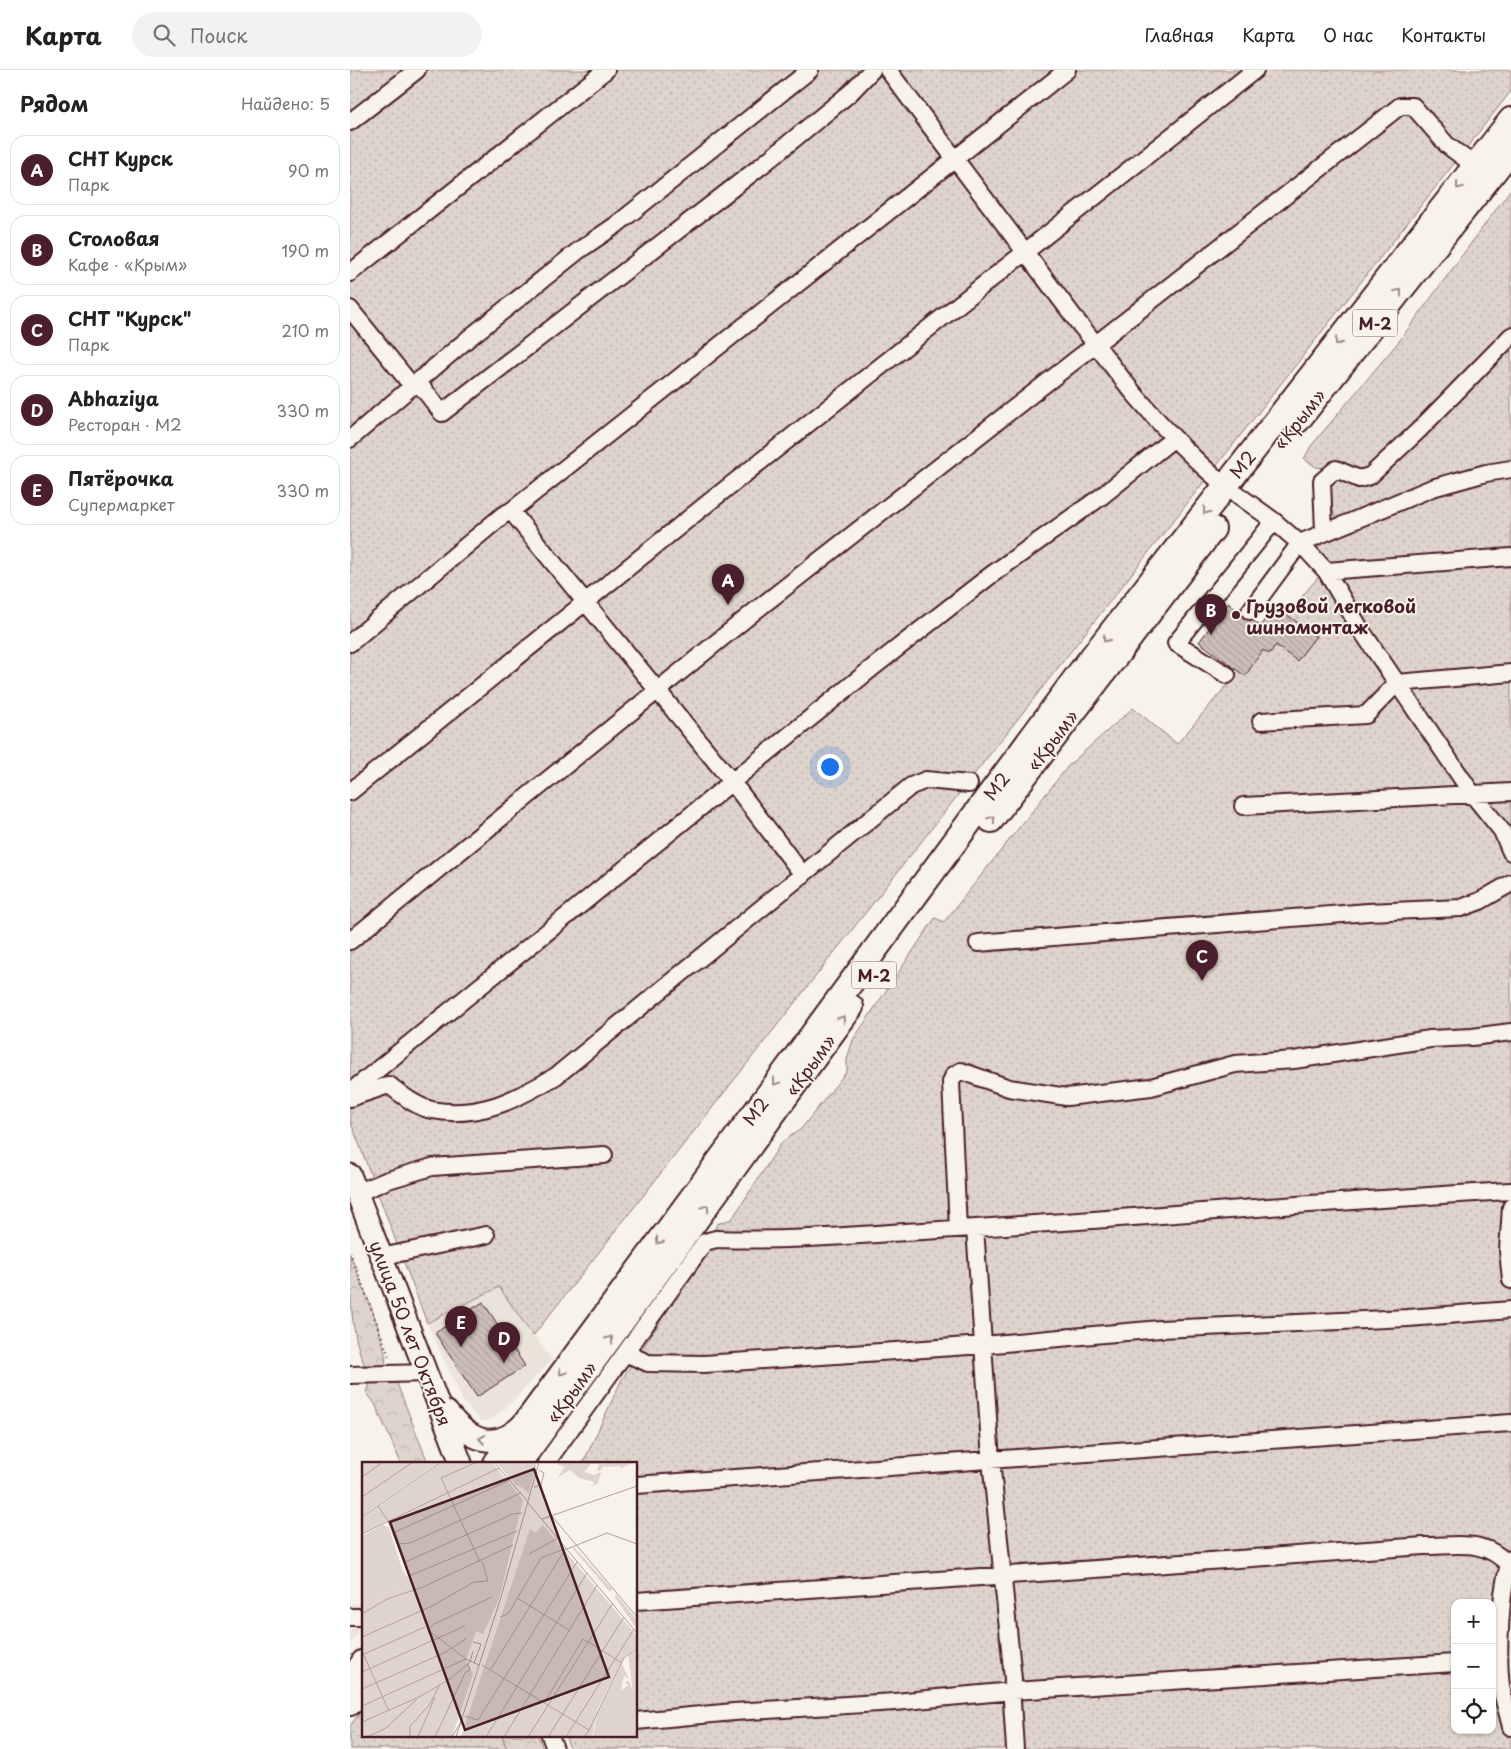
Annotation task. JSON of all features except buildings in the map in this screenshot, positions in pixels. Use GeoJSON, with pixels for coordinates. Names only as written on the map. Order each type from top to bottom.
{"type":"FeatureCollection","features":[{"type":"Feature","properties":{"kind":"highway","name":"М2"},"geometry":{"type":"LineString","coordinates":[[497,1462],[1066,691],[1232,491],[1511,120]]}},
{"type":"Feature","properties":{"kind":"highway","name":"«Крым»"},"geometry":{"type":"LineString","coordinates":[[520,1462],[911,924],[1232,491],[1511,150]]}},
{"type":"Feature","properties":{"kind":"highway"},"geometry":{"type":"LineString","coordinates":[[350,1682],[362,1665]]}},
{"type":"Feature","properties":{"kind":"highway"},"geometry":{"type":"LineString","coordinates":[[350,1702],[362,1686]]}},
{"type":"Feature","properties":{"kind":"main road","name":"улица 50 лет Октября"},"geometry":{"type":"LineString","coordinates":[[354,1184],[461,1462]]}},
{"type":"Feature","properties":{"kind":"main road"},"geometry":{"type":"LineString","coordinates":[[439,1403],[462,1431],[474,1437],[487,1440],[501,1439],[515,1433],[525,1422]]}},
{"type":"Feature","properties":{"kind":"street"},"geometry":{"type":"LineString","coordinates":[[350,122],[416,70]]}},
{"type":"Feature","properties":{"kind":"street"},"geometry":{"type":"LineString","coordinates":[[350,273],[606,70]]}},
{"type":"Feature","properties":{"kind":"street"},"geometry":{"type":"LineString","coordinates":[[350,439],[469,338],[578,251],[616,225],[810,70]]}},
{"type":"Feature","properties":{"kind":"street"},"geometry":{"type":"LineString","coordinates":[[350,309],[415,385],[442,413],[761,166],[850,93],[872,70]]}},
{"type":"Feature","properties":{"kind":"street"},"geometry":{"type":"LineString","coordinates":[[888,70],[1080,325],[1136,396],[1174,438],[1232,491],[1274,520],[1300,543],[1326,571],[1361,630],[1473,796],[1502,831],[1511,852]]}},
{"type":"Feature","properties":{"kind":"street"},"geometry":{"type":"LineString","coordinates":[[350,643],[503,515],[512,512],[956,160],[1019,106],[1066,70]]}},
{"type":"Feature","properties":{"kind":"street"},"geometry":{"type":"LineString","coordinates":[[350,792],[585,602],[1255,70]]}},
{"type":"Feature","properties":{"kind":"street"},"geometry":{"type":"LineString","coordinates":[[350,941],[755,611],[1097,345],[1244,226],[1400,106],[1413,106],[1447,145],[1476,166]]}},
{"type":"Feature","properties":{"kind":"street"},"geometry":{"type":"LineString","coordinates":[[1324,532],[1322,481],[1336,469],[1359,479],[1370,476],[1418,431],[1511,336]]}},
{"type":"Feature","properties":{"kind":"street"},"geometry":{"type":"LineString","coordinates":[[350,1092],[991,575],[1102,496],[1174,438]]}},
{"type":"Feature","properties":{"kind":"street"},"geometry":{"type":"LineString","coordinates":[[1250,611],[1300,543],[1432,488],[1486,473],[1511,469]]}},
{"type":"Feature","properties":{"kind":"street"},"geometry":{"type":"LineString","coordinates":[[512,512],[656,692],[732,782],[802,875]]}},
{"type":"Feature","properties":{"kind":"street"},"geometry":{"type":"LineString","coordinates":[[1226,675],[1176,643],[1274,520]]}},
{"type":"Feature","properties":{"kind":"street"},"geometry":{"type":"LineString","coordinates":[[1326,571],[1511,557]]}},
{"type":"Feature","properties":{"kind":"street"},"geometry":{"type":"LineString","coordinates":[[1261,721],[1366,715],[1397,683],[1511,673]]}},
{"type":"Feature","properties":{"kind":"street"},"geometry":{"type":"LineString","coordinates":[[350,1098],[389,1085],[410,1100],[431,1110],[465,1111],[500,1106],[527,1093],[556,1076],[911,786],[926,780],[969,784]]}},
{"type":"Feature","properties":{"kind":"street"},"geometry":{"type":"LineString","coordinates":[[1243,806],[1473,796],[1511,792]]}},
{"type":"Feature","properties":{"kind":"street"},"geometry":{"type":"LineString","coordinates":[[978,943],[1368,912],[1460,908],[1480,901],[1511,883]]}},
{"type":"Feature","properties":{"kind":"street"},"geometry":{"type":"LineString","coordinates":[[958,1229],[951,1082],[954,1075],[961,1071],[1018,1090],[1067,1096],[1151,1087],[1235,1064],[1294,1060],[1430,1039],[1472,1037],[1511,1032]]}},
{"type":"Feature","properties":{"kind":"street"},"geometry":{"type":"LineString","coordinates":[[354,1184],[388,1180],[432,1167],[604,1155]]}},
{"type":"Feature","properties":{"kind":"street"},"geometry":{"type":"LineString","coordinates":[[547,1462],[706,1242],[716,1239],[798,1238],[975,1228],[1373,1199],[1511,1191]]}},
{"type":"Feature","properties":{"kind":"street"},"geometry":{"type":"LineString","coordinates":[[1511,1207],[1508,1250],[1511,1280]]}},
{"type":"Feature","properties":{"kind":"street"},"geometry":{"type":"LineString","coordinates":[[975,1228],[991,1460],[1013,1679],[1015,1749]]}},
{"type":"Feature","properties":{"kind":"street"},"geometry":{"type":"LineString","coordinates":[[381,1257],[486,1235]]}},
{"type":"Feature","properties":{"kind":"street"},"geometry":{"type":"LineString","coordinates":[[624,1353],[648,1363],[704,1364],[984,1345],[1160,1329],[1408,1318],[1511,1310]]}},
{"type":"Feature","properties":{"kind":"street"},"geometry":{"type":"LineString","coordinates":[[350,1375],[427,1373]]}},
{"type":"Feature","properties":{"kind":"street"},"geometry":{"type":"LineString","coordinates":[[638,1485],[1511,1423]]}},
{"type":"Feature","properties":{"kind":"street"},"geometry":{"type":"LineString","coordinates":[[638,1601],[1003,1577],[1424,1546],[1485,1547],[1510,1562],[1496,1659],[1511,1727]]}},
{"type":"Feature","properties":{"kind":"street"},"geometry":{"type":"LineString","coordinates":[[638,1721],[1012,1691],[1451,1663]]}},
{"type":"Feature","properties":{"kind":"street"},"geometry":{"type":"LineString","coordinates":[[550,1736],[555,1749]]}},
{"type":"Feature","properties":{"kind":"path"},"geometry":{"type":"LineString","coordinates":[[350,1252],[396,1374]]}},
{"type":"Feature","properties":{"kind":"shaded area"},"geometry":{"type":"Polygon","coordinates":[[[499,1287],[552,1360],[509,1405],[491,1420],[480,1421],[464,1403],[427,1323],[499,1287]]]}},
{"type":"Feature","properties":{"kind":"shaded area"},"geometry":{"type":"Polygon","coordinates":[[[362,1603],[357,1633],[350,1644],[350,1604],[362,1603]]]}},
{"type":"Feature","properties":{"kind":"green space"},"geometry":{"type":"Polygon","coordinates":[[[350,70],[1511,70],[1511,91],[533,1336],[499,1287],[427,1323],[350,1120],[350,70]]]}},
{"type":"Feature","properties":{"kind":"green space"},"geometry":{"type":"Polygon","coordinates":[[[1511,189],[1511,1582],[1505,1657],[1511,1697],[1511,1749],[570,1749],[565,1736],[638,1736],[638,1462],[583,1462],[622,1379],[695,1269],[717,1224],[732,1219],[782,1142],[801,1129],[847,1071],[847,1059],[853,1040],[935,918],[944,922],[1069,765],[1133,708],[1177,744],[1321,574],[1310,543],[1337,521],[1330,501],[1324,468],[1316,467],[1304,459],[1311,446],[1400,340],[1511,189]]]}},
{"type":"Feature","properties":{"kind":"green space"},"geometry":{"type":"Polygon","coordinates":[[[350,1254],[379,1330],[386,1359],[385,1369],[367,1370],[361,1357],[352,1314],[350,1254]]]}},
{"type":"Feature","properties":{"kind":"green space"},"geometry":{"type":"Polygon","coordinates":[[[396,1381],[428,1462],[401,1462],[375,1404],[367,1393],[370,1382],[396,1381]]]}},
{"type":"Feature","properties":{"kind":"green space"},"geometry":{"type":"Polygon","coordinates":[[[362,1710],[362,1736],[502,1736],[507,1749],[350,1749],[350,1726],[362,1710]]]}},
{"type":"Feature","properties":{"kind":"green space"},"geometry":{"type":"Polygon","coordinates":[[[502,1736],[538,1736],[543,1749],[507,1749],[502,1736]]]}},
{"type":"Feature","properties":{"kind":"place","name":"СНТ Курск"},"geometry":{"type":"Point","coordinates":[728,605]}},
{"type":"Feature","properties":{"kind":"place","name":"Грузовой легковой шиномонтаж"},"geometry":{"type":"Point","coordinates":[1236,615]}},
{"type":"Feature","properties":{"kind":"place","name":"Столовая"},"geometry":{"type":"Point","coordinates":[1211,635]}},
{"type":"Feature","properties":{"kind":"place","name":"СНТ \"Курск\""},"geometry":{"type":"Point","coordinates":[1202,981]}},
{"type":"Feature","properties":{"kind":"place","name":"Пятёрочка"},"geometry":{"type":"Point","coordinates":[461,1347]}},
{"type":"Feature","properties":{"kind":"place","name":"Abhaziya"},"geometry":{"type":"Point","coordinates":[504,1363]}}]}
